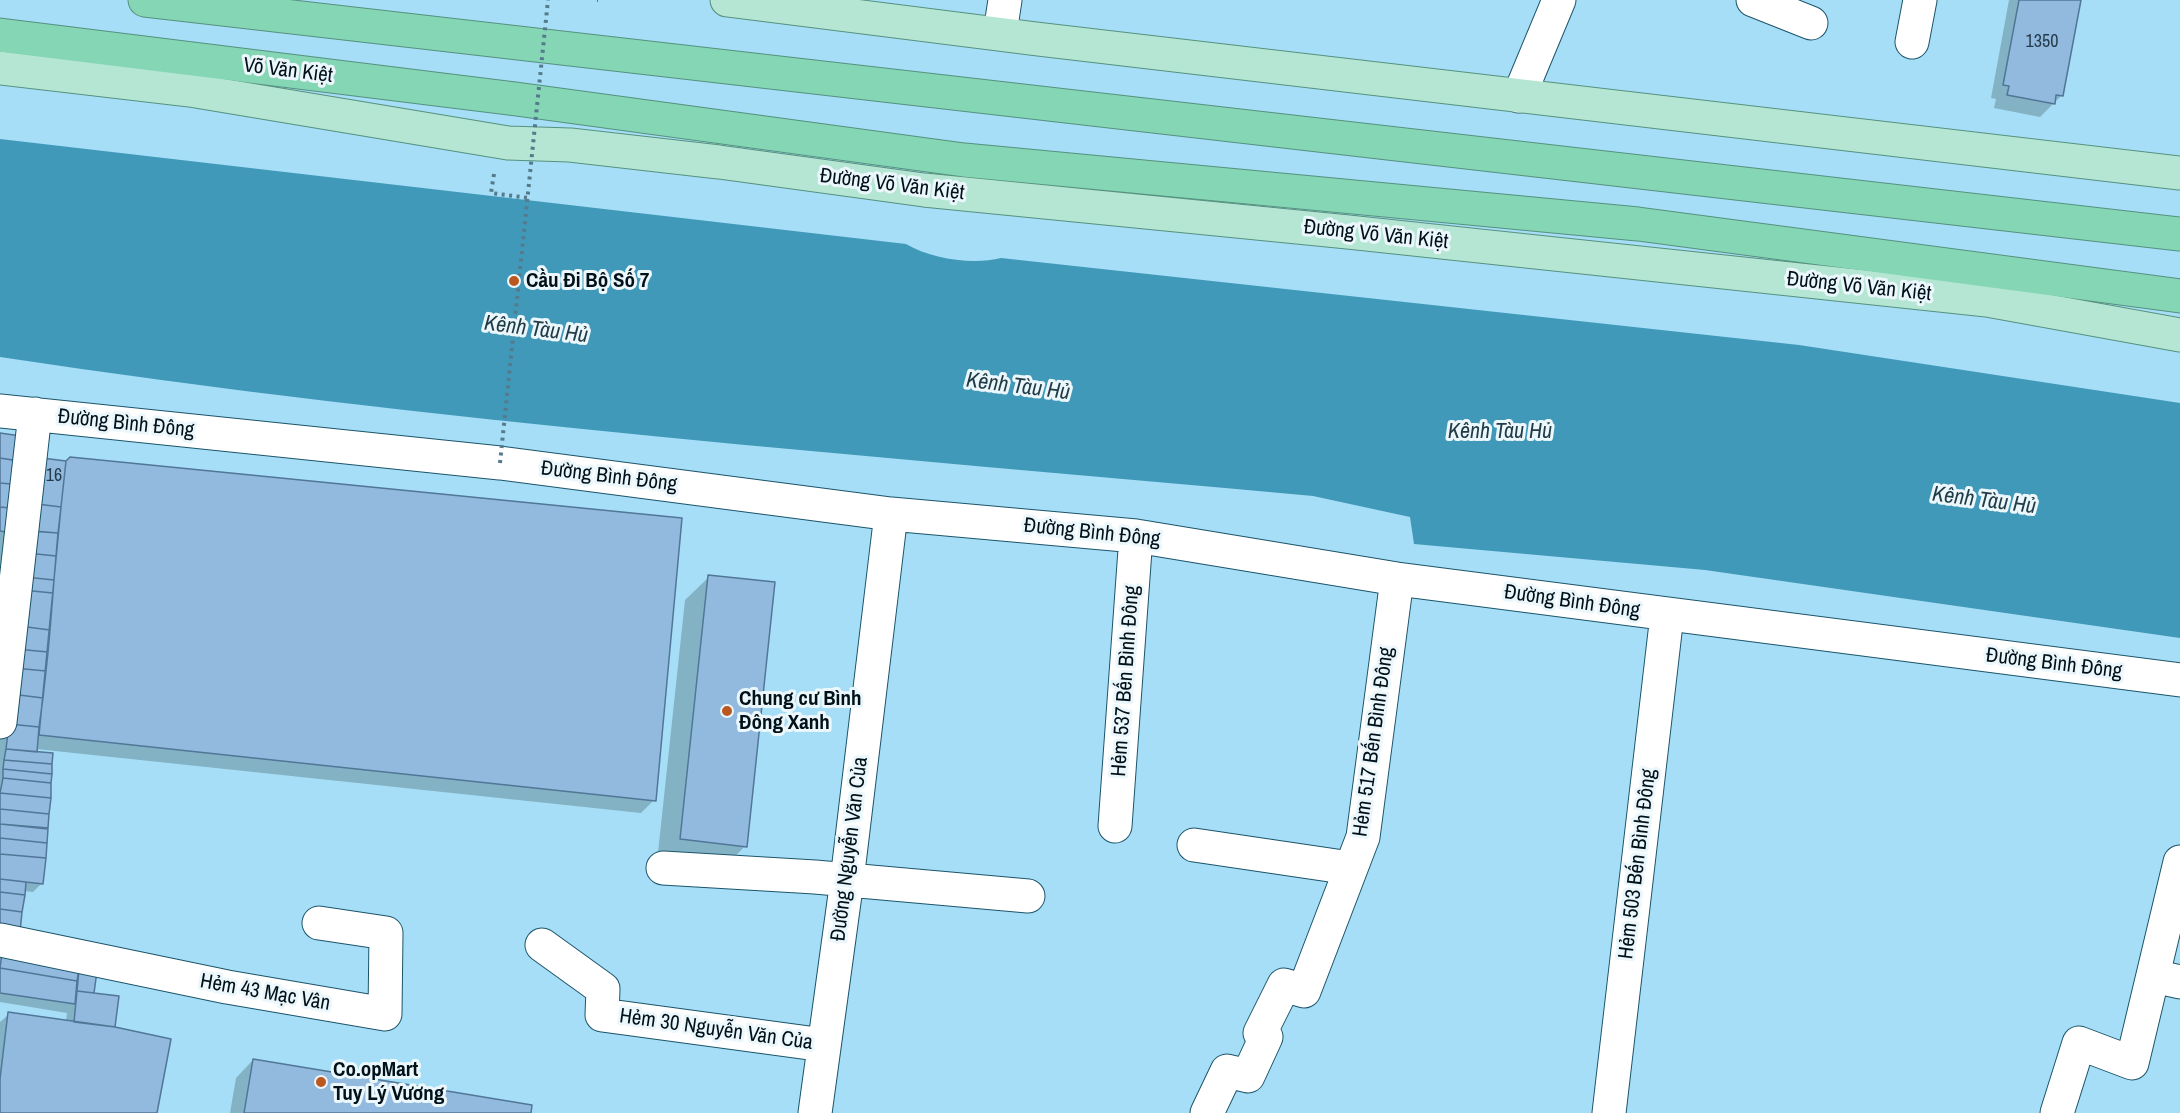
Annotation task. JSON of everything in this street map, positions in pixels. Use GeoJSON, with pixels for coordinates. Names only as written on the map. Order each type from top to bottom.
{"type":"FeatureCollection","features":[{"type":"Feature","properties":{"kind":"highway"},"geometry":{"type":"LineString","coordinates":[[145,0],[2180,234]]}},
{"type":"Feature","properties":{"kind":"highway","name":"Võ Văn Kiệt"},"geometry":{"type":"LineString","coordinates":[[0,35],[576,107]]}},
{"type":"Feature","properties":{"kind":"highway","name":"Đường Võ Văn Kiệt"},"geometry":{"type":"LineString","coordinates":[[576,107],[964,160],[1638,224],[2180,296]]}},
{"type":"Feature","properties":{"kind":"main road"},"geometry":{"type":"LineString","coordinates":[[727,0],[853,8],[1000,33],[2180,173]]}},
{"type":"Feature","properties":{"kind":"main road","name":"Võ Văn Kiệt"},"geometry":{"type":"LineString","coordinates":[[0,68],[190,90],[508,143],[570,146]]}},
{"type":"Feature","properties":{"kind":"main road","name":"Đường Võ Văn Kiệt"},"geometry":{"type":"LineString","coordinates":[[570,146],[719,162],[924,190],[1348,232],[1987,300],[2180,335]]}},
{"type":"Feature","properties":{"kind":"street"},"geometry":{"type":"LineString","coordinates":[[1000,33],[1005,0]]}},
{"type":"Feature","properties":{"kind":"street"},"geometry":{"type":"LineString","coordinates":[[1519,96],[1559,0]]}},
{"type":"Feature","properties":{"kind":"street"},"geometry":{"type":"LineString","coordinates":[[1753,0],[1811,23]]}},
{"type":"Feature","properties":{"kind":"street"},"geometry":{"type":"LineString","coordinates":[[1912,42],[1920,0]]}},
{"type":"Feature","properties":{"kind":"street","name":"Đường Bình Đông"},"geometry":{"type":"LineString","coordinates":[[0,411],[500,463],[891,514],[1136,536],[1397,579],[2180,680]]}},
{"type":"Feature","properties":{"kind":"street"},"geometry":{"type":"LineString","coordinates":[[0,722],[35,414]]}},
{"type":"Feature","properties":{"kind":"street","name":"Đường Nguyễn Văn Của"},"geometry":{"type":"LineString","coordinates":[[815,1113],[847,880],[891,514]]}},
{"type":"Feature","properties":{"kind":"street","name":"Hẻm 537 Bến Bình Đông"},"geometry":{"type":"LineString","coordinates":[[1115,826],[1136,536]]}},
{"type":"Feature","properties":{"kind":"street","name":"Hẻm 517 Bến Bình Đông"},"geometry":{"type":"LineString","coordinates":[[1207,1113],[1227,1071],[1248,1076],[1266,1037],[1260,1033],[1284,985],[1304,991],[1363,837],[1397,579]]}},
{"type":"Feature","properties":{"kind":"street","name":"Hẻm 503 Bến Bình Đông"},"geometry":{"type":"LineString","coordinates":[[1609,1113],[1667,615]]}},
{"type":"Feature","properties":{"kind":"street"},"geometry":{"type":"LineString","coordinates":[[1194,845],[1350,868]]}},
{"type":"Feature","properties":{"kind":"street"},"geometry":{"type":"LineString","coordinates":[[2056,1113],[2079,1043],[2132,1063],[2166,979],[2180,862]]}},
{"type":"Feature","properties":{"kind":"street"},"geometry":{"type":"LineString","coordinates":[[663,868],[847,880],[1028,896]]}},
{"type":"Feature","properties":{"kind":"street","name":"Hẻm 43 Mạc Vân"},"geometry":{"type":"LineString","coordinates":[[0,940],[227,987],[385,1014],[386,933],[319,923]]}},
{"type":"Feature","properties":{"kind":"street","name":"Hẻm 30 Nguyễn Văn Của"},"geometry":{"type":"LineString","coordinates":[[542,945],[603,990],[602,1015],[824,1045]]}},
{"type":"Feature","properties":{"kind":"path"},"geometry":{"type":"LineString","coordinates":[[500,463],[548,0]]}},
{"type":"Feature","properties":{"kind":"path"},"geometry":{"type":"LineString","coordinates":[[491,193],[528,198]]}},
{"type":"Feature","properties":{"kind":"water","name":"Kênh Tàu Hủ"},"geometry":{"type":"Polygon","coordinates":[[[0,139],[906,244],[927,254],[965,261],[1001,258],[1799,345],[2180,403],[2180,638],[1705,570],[1414,544],[1410,517],[1313,496],[819,452],[491,419],[327,401],[0,357],[0,139]]]}},
{"type":"Feature","properties":{"kind":"building"},"geometry":{"type":"Polygon","coordinates":[[[2019,0],[2081,0],[2063,96],[2056,95],[2055,104],[2007,95],[2009,86],[2003,85],[2019,0]]]}},
{"type":"Feature","properties":{"kind":"building"},"geometry":{"type":"Polygon","coordinates":[[[0,433],[21,436],[18,461],[0,458],[0,433]]]}},
{"type":"Feature","properties":{"kind":"building"},"geometry":{"type":"Polygon","coordinates":[[[70,457],[682,518],[656,801],[39,735],[66,461],[70,457]]]}},
{"type":"Feature","properties":{"kind":"building"},"geometry":{"type":"Polygon","coordinates":[[[0,458],[26,462],[22,485],[0,483],[0,458]]]}},
{"type":"Feature","properties":{"kind":"building"},"geometry":{"type":"Polygon","coordinates":[[[42,458],[66,461],[61,507],[37,504],[42,458]]]}},
{"type":"Feature","properties":{"kind":"building"},"geometry":{"type":"Polygon","coordinates":[[[0,483],[22,485],[20,509],[0,507],[0,483]]]}},
{"type":"Feature","properties":{"kind":"building"},"geometry":{"type":"Polygon","coordinates":[[[37,504],[61,507],[58,533],[33,531],[37,504]]]}},
{"type":"Feature","properties":{"kind":"building"},"geometry":{"type":"Polygon","coordinates":[[[0,507],[20,509],[17,534],[0,531],[0,507]]]}},
{"type":"Feature","properties":{"kind":"building"},"geometry":{"type":"Polygon","coordinates":[[[29,531],[58,533],[56,556],[27,553],[29,531]]]}},
{"type":"Feature","properties":{"kind":"building"},"geometry":{"type":"Polygon","coordinates":[[[27,553],[56,556],[54,580],[25,577],[27,553]]]}},
{"type":"Feature","properties":{"kind":"building","name":"Chung cư Bình Đông Xanh"},"geometry":{"type":"Polygon","coordinates":[[[708,575],[775,582],[747,847],[680,839],[708,575]]]}},
{"type":"Feature","properties":{"kind":"building"},"geometry":{"type":"Polygon","coordinates":[[[25,577],[54,580],[53,593],[22,590],[25,577]]]}},
{"type":"Feature","properties":{"kind":"building"},"geometry":{"type":"Polygon","coordinates":[[[22,590],[53,593],[50,630],[19,626],[22,590]]]}},
{"type":"Feature","properties":{"kind":"building"},"geometry":{"type":"Polygon","coordinates":[[[19,626],[50,630],[48,652],[16,649],[19,626]]]}},
{"type":"Feature","properties":{"kind":"building"},"geometry":{"type":"Polygon","coordinates":[[[16,649],[48,652],[46,671],[14,668],[16,649]]]}},
{"type":"Feature","properties":{"kind":"building"},"geometry":{"type":"Polygon","coordinates":[[[14,668],[46,671],[43,698],[11,694],[14,668]]]}},
{"type":"Feature","properties":{"kind":"building"},"geometry":{"type":"Polygon","coordinates":[[[11,694],[43,698],[39,727],[9,724],[11,694]]]}},
{"type":"Feature","properties":{"kind":"building"},"geometry":{"type":"Polygon","coordinates":[[[9,724],[39,727],[37,752],[6,749],[9,724]]]}},
{"type":"Feature","properties":{"kind":"building"},"geometry":{"type":"Polygon","coordinates":[[[6,749],[53,753],[52,764],[4,760],[6,749]]]}},
{"type":"Feature","properties":{"kind":"building"},"geometry":{"type":"Polygon","coordinates":[[[4,760],[52,764],[52,774],[3,769],[4,760]]]}},
{"type":"Feature","properties":{"kind":"building"},"geometry":{"type":"Polygon","coordinates":[[[3,769],[52,774],[51,783],[3,778],[3,769]]]}},
{"type":"Feature","properties":{"kind":"building"},"geometry":{"type":"Polygon","coordinates":[[[3,778],[51,783],[51,798],[0,793],[3,778]]]}},
{"type":"Feature","properties":{"kind":"building"},"geometry":{"type":"Polygon","coordinates":[[[0,793],[51,798],[49,814],[0,809],[0,793]]]}},
{"type":"Feature","properties":{"kind":"building"},"geometry":{"type":"Polygon","coordinates":[[[0,809],[49,814],[48,828],[0,824],[0,809]]]}},
{"type":"Feature","properties":{"kind":"building"},"geometry":{"type":"Polygon","coordinates":[[[0,824],[48,829],[47,843],[0,838],[0,824]]]}},
{"type":"Feature","properties":{"kind":"building"},"geometry":{"type":"Polygon","coordinates":[[[0,838],[47,843],[46,858],[0,854],[0,838]]]}},
{"type":"Feature","properties":{"kind":"building"},"geometry":{"type":"Polygon","coordinates":[[[0,854],[46,858],[43,884],[0,879],[0,854]]]}},
{"type":"Feature","properties":{"kind":"building"},"geometry":{"type":"Polygon","coordinates":[[[0,879],[26,882],[25,895],[0,892],[0,879]]]}},
{"type":"Feature","properties":{"kind":"building"},"geometry":{"type":"Polygon","coordinates":[[[0,892],[25,895],[22,912],[0,909],[0,892]]]}},
{"type":"Feature","properties":{"kind":"building"},"geometry":{"type":"Polygon","coordinates":[[[0,909],[22,912],[20,932],[0,930],[0,909]]]}},
{"type":"Feature","properties":{"kind":"building"},"geometry":{"type":"Polygon","coordinates":[[[3,946],[80,960],[77,981],[0,968],[3,946]]]}},
{"type":"Feature","properties":{"kind":"building"},"geometry":{"type":"Polygon","coordinates":[[[80,960],[98,964],[94,993],[77,991],[80,960]]]}},
{"type":"Feature","properties":{"kind":"building"},"geometry":{"type":"Polygon","coordinates":[[[0,968],[77,981],[75,1004],[0,993],[0,968]]]}},
{"type":"Feature","properties":{"kind":"building"},"geometry":{"type":"Polygon","coordinates":[[[77,991],[119,996],[115,1027],[74,1022],[77,991]]]}},
{"type":"Feature","properties":{"kind":"building"},"geometry":{"type":"Polygon","coordinates":[[[8,1012],[115,1027],[171,1039],[157,1113],[0,1113],[0,1079],[8,1012]]]}},
{"type":"Feature","properties":{"kind":"building","name":"Co.opMart Tuy Lý Vương"},"geometry":{"type":"Polygon","coordinates":[[[253,1059],[532,1105],[531,1113],[244,1113],[253,1059]]]}},
{"type":"Feature","properties":{"kind":"place","name":"Cầu Đi Bộ Số 7"},"geometry":{"type":"Point","coordinates":[514,281]}},
{"type":"Feature","properties":{"kind":"place","name":"Chung cư Bình Đông Xanh"},"geometry":{"type":"Point","coordinates":[727,711]}},
{"type":"Feature","properties":{"kind":"place","name":"Co.opMart Tuy Lý Vương"},"geometry":{"type":"Point","coordinates":[321,1082]}}]}
